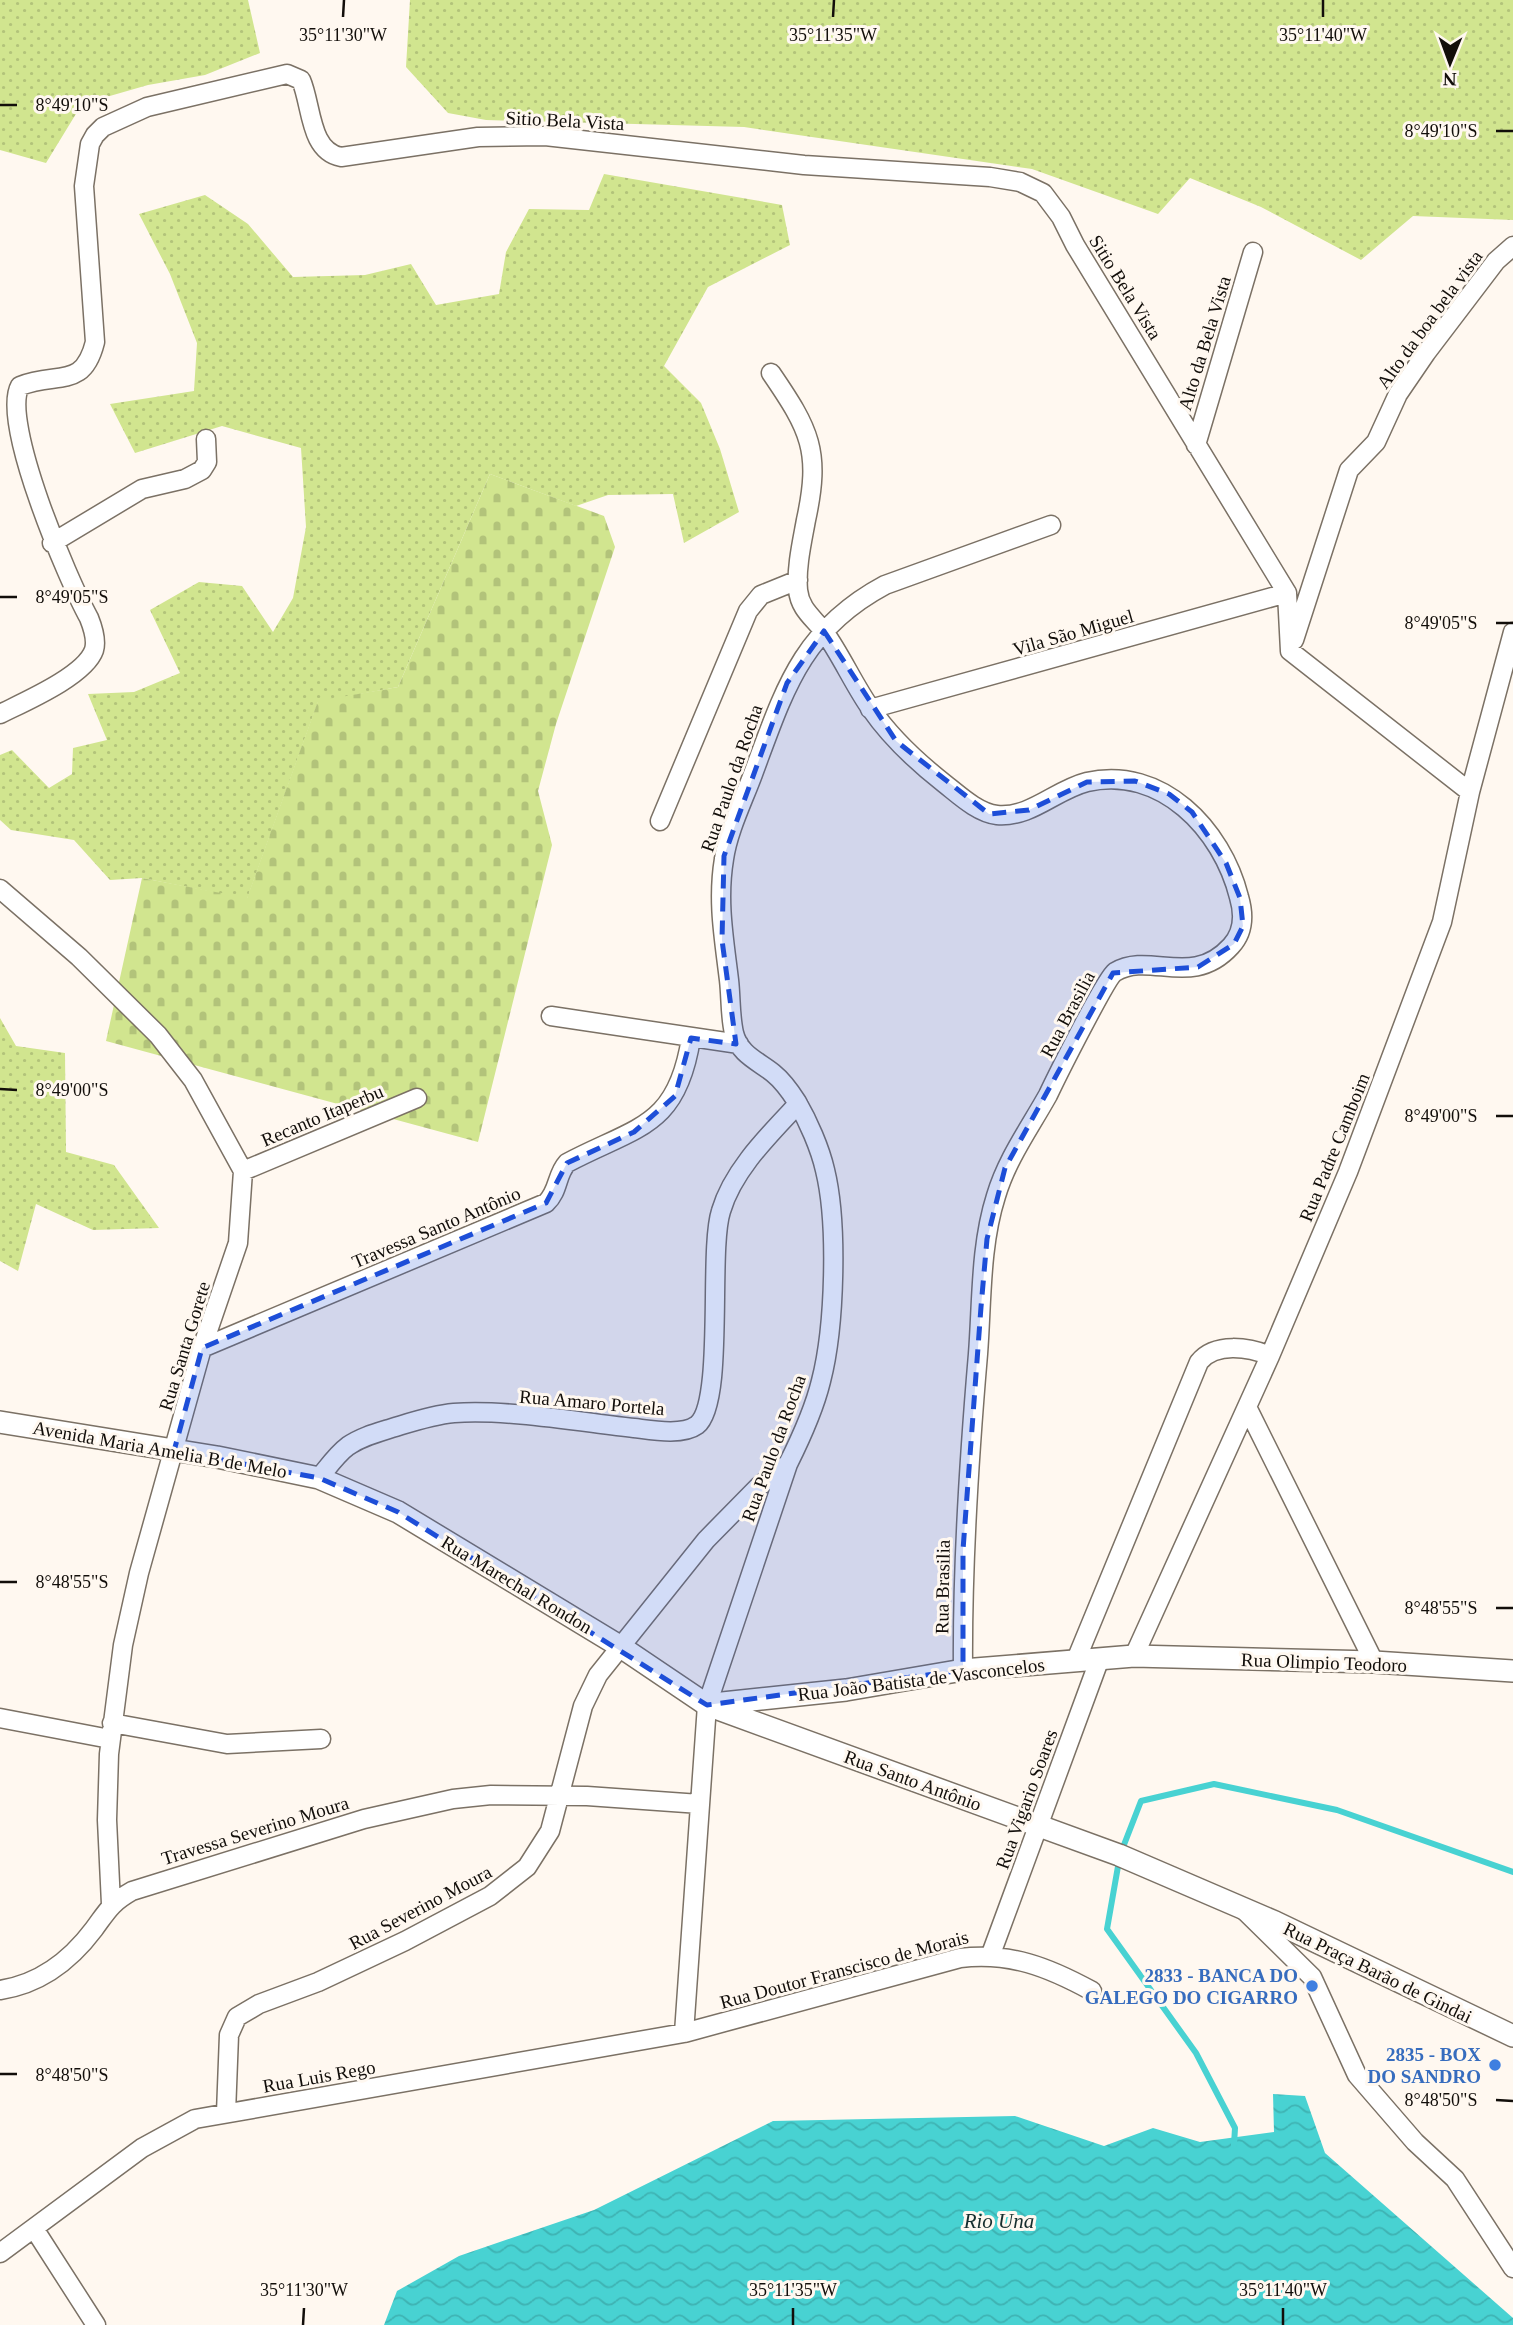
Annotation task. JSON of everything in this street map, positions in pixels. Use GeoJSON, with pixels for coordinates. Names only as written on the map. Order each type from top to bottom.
{"type":"FeatureCollection","features":[{"type":"Feature","properties":{"kind":"street","name":"Sitio Bela Vista"},"geometry":{"type":"LineString","coordinates":[[0,713],[68,677],[94,650],[89,618],[29,491],[11,403],[20,386],[79,373],[90,361],[95,342],[84,186],[90,144],[103,127],[147,107],[287,74],[297,76],[303,86],[321,144],[330,153],[341,157],[478,137],[545,136],[804,165],[955,173],[1030,185],[1043,193],[1057,210],[1287,593],[1290,651]]}},
{"type":"Feature","properties":{"kind":"street","name":"Alto da boa bela vista"},"geometry":{"type":"LineString","coordinates":[[1290,651],[1349,470],[1376,442],[1392,404],[1426,353],[1496,261],[1513,246]]}},
{"type":"Feature","properties":{"kind":"street","name":"Alto da Bela Vista"},"geometry":{"type":"LineString","coordinates":[[1196,445],[1253,252]]}},
{"type":"Feature","properties":{"kind":"street"},"geometry":{"type":"LineString","coordinates":[[660,821],[748,611],[761,595],[798,580],[814,472],[813,462],[803,421],[771,373]]}},
{"type":"Feature","properties":{"kind":"street"},"geometry":{"type":"LineString","coordinates":[[52,543],[142,489],[185,479],[202,470],[207,461],[206,439]]}},
{"type":"Feature","properties":{"kind":"street","name":"Rua Paulo da Rocha"},"geometry":{"type":"LineString","coordinates":[[684,2033],[707,1705],[788,1464],[803,1434],[822,1380],[831,1306],[831,1235],[825,1170],[798,1104],[782,1081],[744,1052],[734,1034],[720,905],[724,856],[786,682],[824,631],[865,596],[885,585],[1051,525]]}},
{"type":"Feature","properties":{"kind":"street","name":"Rua Brasilia"},"geometry":{"type":"LineString","coordinates":[[798,580],[804,611],[824,631],[870,709],[909,754],[989,814],[1003,815],[1029,810],[1087,782],[1135,781],[1168,794],[1192,812],[1226,863],[1240,898],[1243,926],[1234,944],[1217,958],[1198,967],[1120,969],[1106,980],[1081,1034],[1006,1168],[989,1227],[981,1307],[963,1550],[963,1670]]}},
{"type":"Feature","properties":{"kind":"street","name":"Vila São Miguel"},"geometry":{"type":"LineString","coordinates":[[870,709],[1287,593]]}},
{"type":"Feature","properties":{"kind":"street","name":"Rua Padre Camboim"},"geometry":{"type":"LineString","coordinates":[[1135,1656],[1270,1356],[1348,1172],[1442,922],[1470,792],[1513,632]]}},
{"type":"Feature","properties":{"kind":"street"},"geometry":{"type":"LineString","coordinates":[[1290,651],[1470,792]]}},
{"type":"Feature","properties":{"kind":"street"},"geometry":{"type":"LineString","coordinates":[[0,889],[88,965],[158,1035],[193,1080],[243,1171]]}},
{"type":"Feature","properties":{"kind":"street"},"geometry":{"type":"LineString","coordinates":[[551,1016],[739,1044]]}},
{"type":"Feature","properties":{"kind":"street","name":"Travessa Santo Antônio"},"geometry":{"type":"LineString","coordinates":[[202,1348],[547,1203],[555,1194],[560,1171],[567,1163],[634,1132],[675,1096],[687,1063],[691,1038]]}},
{"type":"Feature","properties":{"kind":"street","name":"Recanto Itaperbu"},"geometry":{"type":"LineString","coordinates":[[243,1171],[417,1098]]}},
{"type":"Feature","properties":{"kind":"street","name":"Rua Amaro Portela"},"geometry":{"type":"LineString","coordinates":[[319,1478],[341,1451],[356,1441],[423,1419],[454,1413],[504,1415],[651,1430],[679,1430],[695,1426],[702,1419],[709,1390],[715,1329],[715,1240],[720,1212],[746,1164],[798,1104]]}},
{"type":"Feature","properties":{"kind":"street","name":"Rua Santa Gorete"},"geometry":{"type":"LineString","coordinates":[[111,1904],[107,1820],[111,1731],[123,1645],[139,1573],[202,1348],[238,1243],[243,1171]]}},
{"type":"Feature","properties":{"kind":"street"},"geometry":{"type":"LineString","coordinates":[[1076,1660],[1199,1362],[1205,1355],[1219,1349],[1270,1356]]}},
{"type":"Feature","properties":{"kind":"street"},"geometry":{"type":"LineString","coordinates":[[1247,1407],[1374,1662]]}},
{"type":"Feature","properties":{"kind":"street","name":"Avenida Maria Amelia B de Melo"},"geometry":{"type":"LineString","coordinates":[[0,1422],[319,1478]]}},
{"type":"Feature","properties":{"kind":"street","name":"Rua Severino Moura"},"geometry":{"type":"LineString","coordinates":[[226,2113],[229,2035],[237,2017],[258,2004],[318,1982],[405,1941],[511,1883],[539,1851],[550,1830],[561,1797],[583,1706],[598,1675],[706,1540],[759,1486],[788,1464]]}},
{"type":"Feature","properties":{"kind":"street","name":"Rua Marechal Rondon"},"geometry":{"type":"LineString","coordinates":[[319,1478],[398,1512],[621,1647],[707,1705]]}},
{"type":"Feature","properties":{"kind":"street","name":"Rua João Batista de Vasconcelos"},"geometry":{"type":"LineString","coordinates":[[707,1705],[846,1690],[963,1670],[1135,1656]]}},
{"type":"Feature","properties":{"kind":"street","name":"Rua Olimpio Teodoro"},"geometry":{"type":"LineString","coordinates":[[1135,1656],[1374,1662],[1513,1671]]}},
{"type":"Feature","properties":{"kind":"street","name":"Rua Vigario Soares"},"geometry":{"type":"LineString","coordinates":[[991,1954],[1100,1658]]}},
{"type":"Feature","properties":{"kind":"street","name":"Rua Santo Antônio"},"geometry":{"type":"LineString","coordinates":[[707,1705],[1119,1855],[1234,1904]]}},
{"type":"Feature","properties":{"kind":"street"},"geometry":{"type":"LineString","coordinates":[[0,1718],[227,1744],[321,1739]]}},
{"type":"Feature","properties":{"kind":"street","name":"Travessa Severino Moura"},"geometry":{"type":"LineString","coordinates":[[111,1904],[159,1881],[364,1819],[464,1797],[561,1797],[700,1804]]}},
{"type":"Feature","properties":{"kind":"street"},"geometry":{"type":"LineString","coordinates":[[0,1990],[24,1987],[59,1967],[94,1930],[111,1904]]}},
{"type":"Feature","properties":{"kind":"street","name":"Rua Praça Barão de Gindai"},"geometry":{"type":"LineString","coordinates":[[1234,1904],[1513,2036]]}},
{"type":"Feature","properties":{"kind":"street","name":"Rua Praça Barão de Gindai"},"geometry":{"type":"LineString","coordinates":[[1234,1904],[1311,1977],[1357,2075],[1415,2142],[1455,2179],[1513,2268]]}},
{"type":"Feature","properties":{"kind":"street","name":"Rua Doutor Franscisco de Morais"},"geometry":{"type":"LineString","coordinates":[[684,2033],[960,1958],[991,1954],[1043,1966],[1092,1991]]}},
{"type":"Feature","properties":{"kind":"street","name":"Rua Luis Rego"},"geometry":{"type":"LineString","coordinates":[[0,2253],[142,2148],[195,2119],[684,2033]]}},
{"type":"Feature","properties":{"kind":"street"},"geometry":{"type":"LineString","coordinates":[[34,2230],[96,2325]]}},
{"type":"Feature","properties":{"kind":"highlighted area"},"geometry":{"type":"Polygon","coordinates":[[[824,631],[896,741],[989,814],[1029,810],[1087,782],[1135,781],[1169,794],[1192,812],[1226,863],[1240,898],[1243,926],[1234,944],[1198,967],[1113,973],[1005,1168],[987,1239],[981,1307],[963,1550],[963,1670],[707,1705],[398,1512],[319,1478],[174,1451],[202,1348],[546,1203],[567,1163],[634,1132],[675,1096],[691,1038],[736,1044],[722,940],[724,856],[787,683],[824,631]]]}},
{"type":"Feature","properties":{"kind":"green space"},"geometry":{"type":"Polygon","coordinates":[[[0,0],[248,0],[260,53],[205,75],[148,85],[82,104],[46,163],[0,150],[0,0]]]}},
{"type":"Feature","properties":{"kind":"green space"},"geometry":{"type":"Polygon","coordinates":[[[410,0],[1513,0],[1513,220],[1413,216],[1361,260],[1261,207],[1190,178],[1158,214],[1032,169],[744,127],[486,120],[448,113],[406,67],[410,0]]]}},
{"type":"Feature","properties":{"kind":"green space"},"geometry":{"type":"Polygon","coordinates":[[[604,174],[782,205],[790,245],[708,287],[664,366],[701,403],[720,449],[739,512],[684,543],[673,494],[608,495],[576,506],[490,474],[398,687],[318,702],[247,899],[142,878],[110,880],[74,840],[11,830],[0,820],[0,755],[12,750],[49,788],[72,774],[73,748],[107,740],[88,694],[134,692],[180,673],[150,610],[199,582],[242,586],[273,632],[293,598],[306,527],[301,448],[222,426],[135,453],[110,404],[194,391],[197,343],[170,274],[139,214],[205,195],[248,224],[293,277],[365,275],[411,264],[436,305],[499,294],[506,252],[529,209],[589,210],[604,174]]]}},
{"type":"Feature","properties":{"kind":"green space"},"geometry":{"type":"Polygon","coordinates":[[[490,474],[604,516],[615,547],[556,724],[538,791],[552,845],[478,1142],[106,1041],[142,878],[247,898],[318,701],[398,687],[490,474]]]}},
{"type":"Feature","properties":{"kind":"green space"},"geometry":{"type":"Polygon","coordinates":[[[0,1018],[16,1046],[65,1053],[66,1152],[114,1165],[159,1228],[93,1230],[36,1204],[18,1271],[0,1261],[0,1018]]]}},
{"type":"Feature","properties":{"kind":"water","name":"Rio Una"},"geometry":{"type":"Polygon","coordinates":[[[1273,2094],[1305,2096],[1325,2153],[1513,2318],[1513,2325],[384,2325],[397,2291],[459,2256],[594,2210],[773,2121],[1015,2116],[1104,2146],[1153,2128],[1200,2142],[1274,2132],[1273,2094]]]}},
{"type":"Feature","properties":{"kind":"waterway"},"geometry":{"type":"LineString","coordinates":[[1234,2145],[1235,2128],[1196,2053],[1107,1929],[1120,1855],[1141,1801],[1214,1784],[1337,1810],[1513,1872]]}},
{"type":"Feature","properties":{"kind":"place","name":"2833 - BANCA DO GALEGO DO CIGARRO"},"geometry":{"type":"Point","coordinates":[1312,1986]}},
{"type":"Feature","properties":{"kind":"place","name":"2835 - BOX DO SANDRO"},"geometry":{"type":"Point","coordinates":[1495,2065]}}]}
